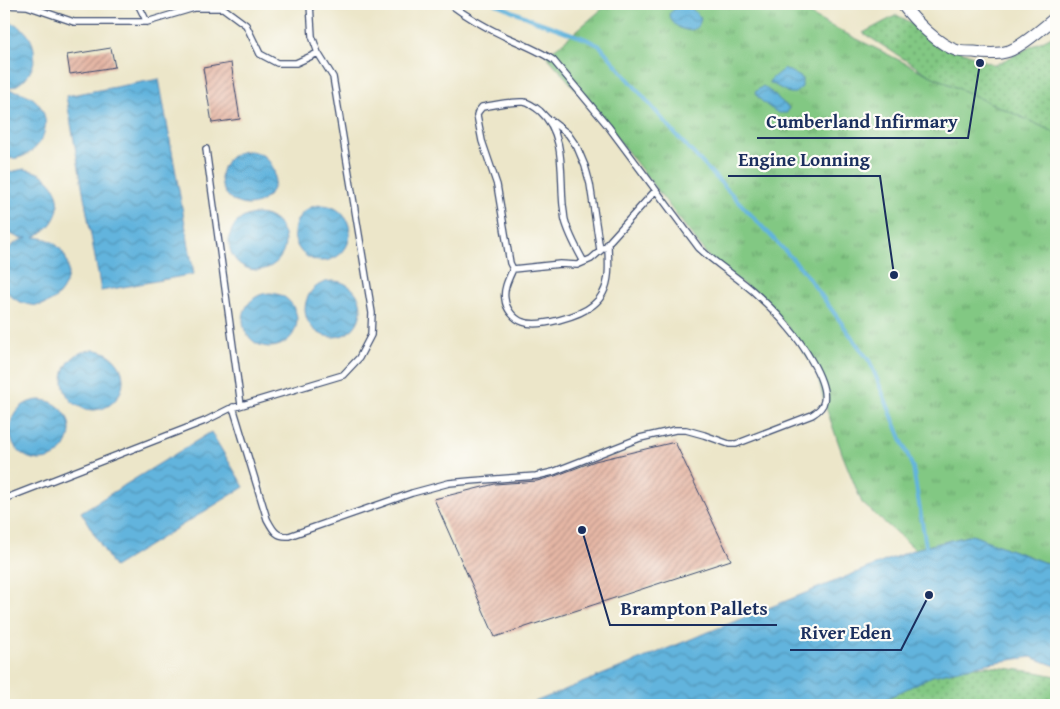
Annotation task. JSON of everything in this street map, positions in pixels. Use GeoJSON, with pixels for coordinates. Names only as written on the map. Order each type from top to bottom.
{"type":"FeatureCollection","features":[{"type":"Feature","properties":{"kind":"street"},"geometry":{"type":"LineString","coordinates":[[902,4],[928,32],[946,44],[959,51],[986,54],[998,54],[1014,48],[1056,17]]}},
{"type":"Feature","properties":{"kind":"lane"},"geometry":{"type":"LineString","coordinates":[[138,4],[147,22]]}},
{"type":"Feature","properties":{"kind":"lane"},"geometry":{"type":"LineString","coordinates":[[4,499],[205,421],[241,405],[343,375],[359,358],[371,335],[372,313],[333,77],[318,53],[312,36],[310,4]]}},
{"type":"Feature","properties":{"kind":"lane"},"geometry":{"type":"LineString","coordinates":[[233,408],[267,519],[278,536],[284,537],[412,493],[449,484],[536,476],[553,472],[640,438],[675,430],[686,430],[729,444],[736,444],[812,415],[820,410],[824,402],[824,389],[818,372],[807,352],[788,327],[752,291],[711,260],[699,248],[608,126],[553,60],[545,54],[501,35],[450,4]]}},
{"type":"Feature","properties":{"kind":"lane"},"geometry":{"type":"LineString","coordinates":[[4,6],[27,6],[74,22],[147,22],[194,8],[223,8],[246,25],[260,54],[277,63],[296,63],[318,53]]}},
{"type":"Feature","properties":{"kind":"lane"},"geometry":{"type":"LineString","coordinates":[[600,250],[586,166],[568,134],[534,106],[525,102],[482,107],[477,116],[482,141],[497,185],[510,263],[513,270],[506,288],[505,299],[508,310],[524,323],[540,324],[565,318],[593,305],[602,295],[607,283],[608,243]]}},
{"type":"Feature","properties":{"kind":"lane"},"geometry":{"type":"LineString","coordinates":[[545,116],[553,128],[560,150],[565,220],[584,262]]}},
{"type":"Feature","properties":{"kind":"lane"},"geometry":{"type":"LineString","coordinates":[[206,149],[241,405]]}},
{"type":"Feature","properties":{"kind":"lane"},"geometry":{"type":"LineString","coordinates":[[513,270],[577,264],[591,259],[656,191]]}},
{"type":"Feature","properties":{"kind":"green space"},"geometry":{"type":"Polygon","coordinates":[[[608,4],[793,4],[823,22],[929,75],[1056,133],[1056,567],[972,535],[915,549],[862,503],[824,402],[817,372],[788,327],[752,291],[711,260],[608,126],[545,54],[556,48],[608,4]]]}},
{"type":"Feature","properties":{"kind":"green space"},"geometry":{"type":"Polygon","coordinates":[[[897,15],[946,45],[995,65],[1050,37],[1056,31],[1056,133],[929,75],[863,33],[897,15]]]}},
{"type":"Feature","properties":{"kind":"green space"},"geometry":{"type":"Polygon","coordinates":[[[988,666],[1056,676],[1056,705],[870,705],[914,681],[954,669],[988,666]]]}},
{"type":"Feature","properties":{"kind":"water"},"geometry":{"type":"Polygon","coordinates":[[[680,4],[687,4],[701,18],[695,28],[685,30],[675,25],[671,20],[669,14],[680,4]]]}},
{"type":"Feature","properties":{"kind":"water"},"geometry":{"type":"Polygon","coordinates":[[[4,22],[15,24],[25,31],[31,40],[34,61],[31,71],[24,79],[16,86],[4,89],[4,22]]]}},
{"type":"Feature","properties":{"kind":"water"},"geometry":{"type":"Polygon","coordinates":[[[784,68],[802,78],[802,87],[795,93],[789,93],[769,82],[784,68]]]}},
{"type":"Feature","properties":{"kind":"water"},"geometry":{"type":"Polygon","coordinates":[[[159,79],[194,274],[101,291],[66,96],[159,79]]]}},
{"type":"Feature","properties":{"kind":"water"},"geometry":{"type":"Polygon","coordinates":[[[763,86],[789,108],[787,113],[776,112],[759,98],[755,92],[763,86]]]}},
{"type":"Feature","properties":{"kind":"water"},"geometry":{"type":"Polygon","coordinates":[[[11,90],[27,95],[36,101],[43,111],[44,131],[41,141],[26,155],[16,158],[4,158],[4,92],[11,90]]]}},
{"type":"Feature","properties":{"kind":"water"},"geometry":{"type":"Polygon","coordinates":[[[243,151],[253,151],[263,155],[271,163],[275,178],[271,193],[263,201],[253,205],[243,205],[233,201],[225,193],[221,183],[221,173],[225,163],[233,155],[243,151]]]}},
{"type":"Feature","properties":{"kind":"water"},"geometry":{"type":"Polygon","coordinates":[[[24,169],[43,176],[48,180],[54,187],[57,196],[57,212],[54,220],[49,227],[34,237],[49,240],[60,249],[67,260],[68,273],[65,285],[59,295],[49,302],[37,305],[17,300],[9,295],[4,286],[5,256],[18,241],[27,238],[19,238],[4,231],[4,177],[10,172],[24,169]]]}},
{"type":"Feature","properties":{"kind":"water"},"geometry":{"type":"Polygon","coordinates":[[[322,205],[337,210],[345,218],[350,233],[345,248],[337,256],[322,261],[307,256],[299,248],[294,233],[299,218],[307,210],[322,205]]]}},
{"type":"Feature","properties":{"kind":"water"},"geometry":{"type":"Polygon","coordinates":[[[257,214],[272,219],[280,227],[285,242],[280,257],[272,265],[257,270],[242,265],[234,257],[229,242],[234,227],[242,219],[257,214]]]}},
{"type":"Feature","properties":{"kind":"water"},"geometry":{"type":"Polygon","coordinates":[[[333,281],[348,286],[356,294],[361,309],[356,324],[348,332],[333,337],[318,332],[310,324],[305,309],[310,294],[318,286],[333,281]]]}},
{"type":"Feature","properties":{"kind":"water"},"geometry":{"type":"Polygon","coordinates":[[[265,293],[275,293],[285,297],[293,305],[297,320],[293,335],[285,343],[275,347],[265,347],[255,343],[247,335],[243,325],[243,315],[247,305],[255,297],[265,293]]]}},
{"type":"Feature","properties":{"kind":"water"},"geometry":{"type":"Polygon","coordinates":[[[87,350],[99,350],[110,355],[118,363],[123,374],[121,392],[110,405],[99,410],[87,410],[76,405],[68,397],[63,386],[63,374],[68,363],[76,355],[87,350]]]}},
{"type":"Feature","properties":{"kind":"water"},"geometry":{"type":"Polygon","coordinates":[[[40,400],[57,405],[65,413],[70,430],[65,447],[57,455],[40,460],[23,455],[15,447],[10,430],[15,413],[23,405],[40,400]]]}},
{"type":"Feature","properties":{"kind":"water"},"geometry":{"type":"Polygon","coordinates":[[[211,432],[244,487],[114,567],[81,512],[211,432]]]}},
{"type":"Feature","properties":{"kind":"water"},"geometry":{"type":"Polygon","coordinates":[[[972,535],[1056,567],[1056,666],[1031,657],[989,663],[932,676],[874,705],[527,705],[915,549],[972,535]]]}},
{"type":"Feature","properties":{"kind":"building"},"geometry":{"type":"Polygon","coordinates":[[[111,48],[115,67],[70,74],[67,55],[111,48]]]}},
{"type":"Feature","properties":{"kind":"building"},"geometry":{"type":"Polygon","coordinates":[[[231,63],[240,119],[212,123],[203,68],[231,63]]]}},
{"type":"Feature","properties":{"kind":"building"},"geometry":{"type":"Polygon","coordinates":[[[675,442],[731,560],[495,637],[434,499],[495,484],[537,481],[595,461],[675,442]]]}},
{"type":"Feature","properties":{"kind":"waterway"},"geometry":{"type":"LineString","coordinates":[[496,4],[600,46],[676,135],[802,269],[870,362],[913,468],[926,546]]}},
{"type":"Feature","properties":{"kind":"place","name":"Cumberland Infirmary"},"geometry":{"type":"Point","coordinates":[980,63]}},
{"type":"Feature","properties":{"kind":"place","name":"Engine Lonning"},"geometry":{"type":"Point","coordinates":[894,275]}},
{"type":"Feature","properties":{"kind":"place","name":"Brampton Pallets"},"geometry":{"type":"Point","coordinates":[582,530]}},
{"type":"Feature","properties":{"kind":"place","name":"River Eden"},"geometry":{"type":"Point","coordinates":[929,595]}}]}
